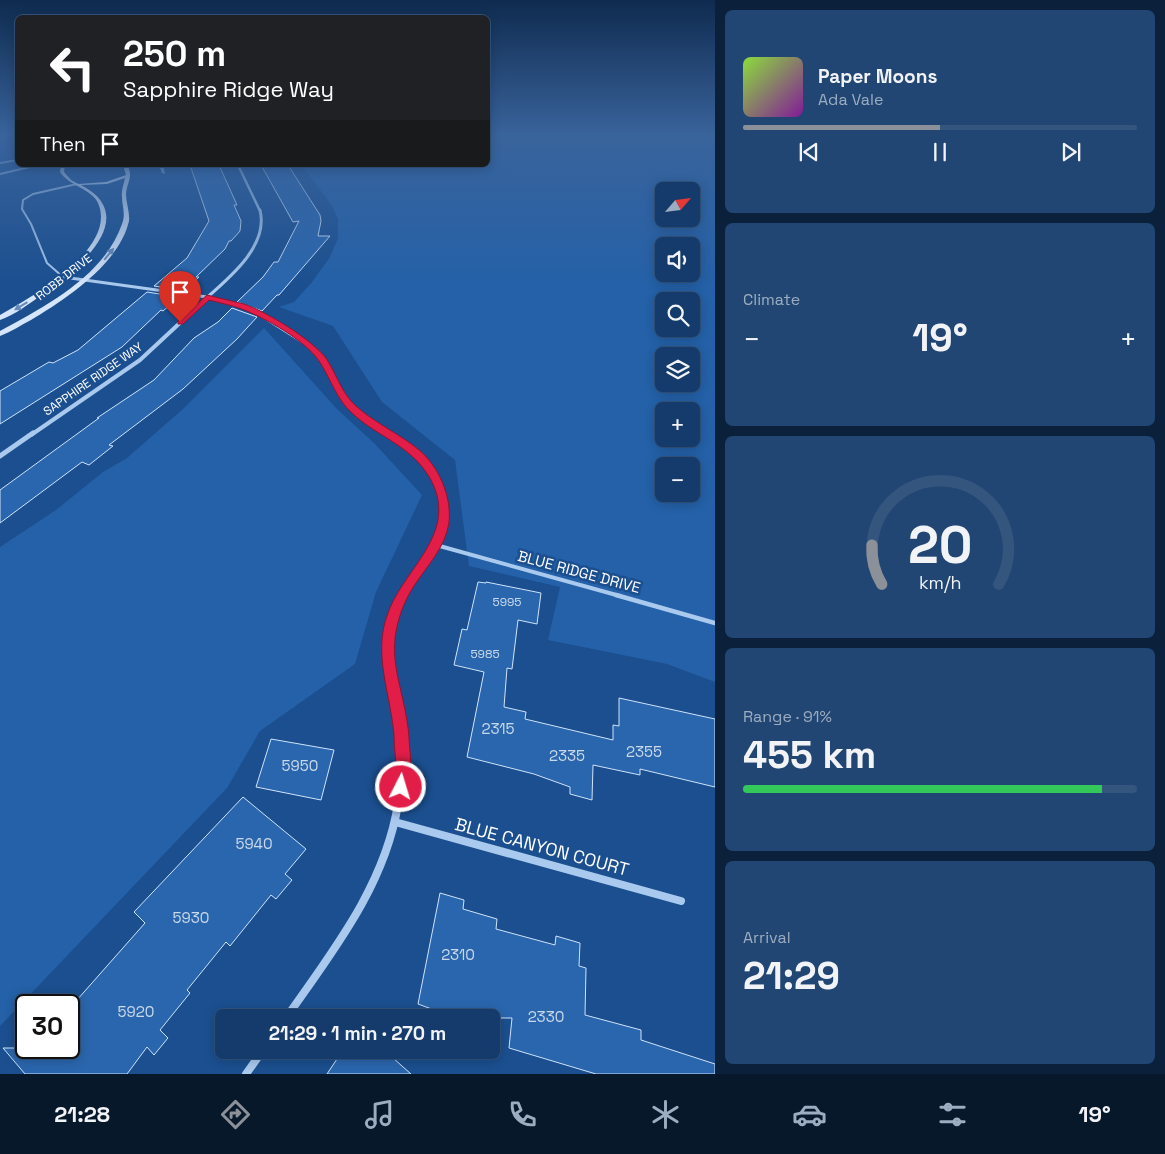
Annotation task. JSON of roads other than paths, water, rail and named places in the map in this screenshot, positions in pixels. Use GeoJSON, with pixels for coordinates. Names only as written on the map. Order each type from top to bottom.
{"type":"FeatureCollection","features":[{"type":"Feature","properties":{"kind":"street","name":"ROBB DRIVE"},"geometry":{"type":"LineString","coordinates":[[0,318],[32,300],[63,277],[93,247],[99,237],[104,218],[100,201],[79,185]]}},
{"type":"Feature","properties":{"kind":"street","name":"ROBB DRIVE"},"geometry":{"type":"LineString","coordinates":[[0,334],[40,310],[83,280],[108,256],[121,235],[127,218],[124,196],[127,185]]}},
{"type":"Feature","properties":{"kind":"street","name":"SAPPHIRE RIDGE WAY"},"geometry":{"type":"LineString","coordinates":[[0,456],[140,360],[244,262],[260,237],[262,215],[248,185]]}},
{"type":"Feature","properties":{"kind":"street"},"geometry":{"type":"LineString","coordinates":[[63,277],[207,297],[242,306],[258,313],[310,346],[322,359],[349,405],[363,417],[415,452],[433,474],[443,500],[443,523],[436,545],[408,586],[394,613],[388,639],[389,668],[400,721],[403,769],[395,822],[381,866],[351,924],[292,1009]]}},
{"type":"Feature","properties":{"kind":"street","name":"BLUE CANYON COURT"},"geometry":{"type":"LineString","coordinates":[[395,822],[681,901]]}},
{"type":"Feature","properties":{"kind":"street"},"geometry":{"type":"LineString","coordinates":[[246,1074],[257,1059]]}},
{"type":"Feature","properties":{"kind":"lane"},"geometry":{"type":"LineString","coordinates":[[63,277],[47,264],[31,224],[22,209],[23,200],[33,194],[72,185]]}},
{"type":"Feature","properties":{"kind":"lane","name":"BLUE RIDGE DRIVE"},"geometry":{"type":"LineString","coordinates":[[436,545],[715,623]]}}]}
